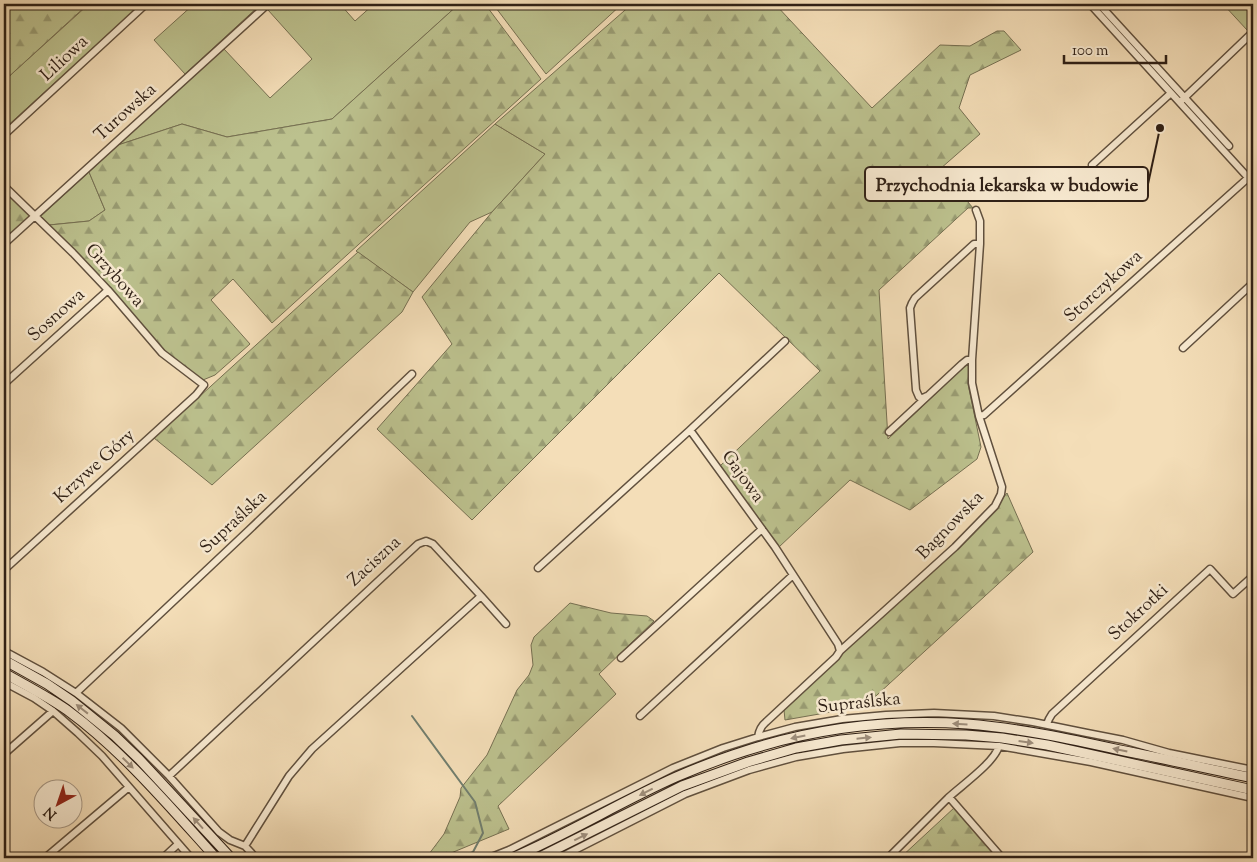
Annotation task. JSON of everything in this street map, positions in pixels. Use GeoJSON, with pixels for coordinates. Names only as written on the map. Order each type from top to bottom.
{"type":"FeatureCollection","features":[{"type":"Feature","properties":{"kind":"main road"},"geometry":{"type":"LineString","coordinates":[[4,660],[47,684],[72,701],[115,736],[139,759],[231,858]]}},
{"type":"Feature","properties":{"kind":"main road"},"geometry":{"type":"LineString","coordinates":[[4,673],[40,692],[108,743],[216,858]]}},
{"type":"Feature","properties":{"kind":"main road"},"geometry":{"type":"LineString","coordinates":[[512,858],[676,777],[745,751],[795,737],[840,729],[902,723],[967,724],[1004,728],[1067,738],[1253,778]]}},
{"type":"Feature","properties":{"kind":"main road"},"geometry":{"type":"LineString","coordinates":[[538,858],[682,786],[748,762],[796,748],[841,740],[902,734],[966,735],[1047,745],[1253,790]]}},
{"type":"Feature","properties":{"kind":"street","name":"Liliowa"},"geometry":{"type":"LineString","coordinates":[[4,135],[146,4]]}},
{"type":"Feature","properties":{"kind":"street","name":"Turowska"},"geometry":{"type":"LineString","coordinates":[[4,244],[268,4]]}},
{"type":"Feature","properties":{"kind":"street"},"geometry":{"type":"LineString","coordinates":[[1090,4],[1101,6],[1229,146]]}},
{"type":"Feature","properties":{"kind":"street"},"geometry":{"type":"LineString","coordinates":[[1101,6],[1171,93],[1253,183]]}},
{"type":"Feature","properties":{"kind":"street"},"geometry":{"type":"LineString","coordinates":[[1179,102],[1253,32]]}},
{"type":"Feature","properties":{"kind":"street"},"geometry":{"type":"LineString","coordinates":[[1092,165],[1171,93]]}},
{"type":"Feature","properties":{"kind":"street","name":"Storczykowa"},"geometry":{"type":"LineString","coordinates":[[979,416],[984,415],[1248,178]]}},
{"type":"Feature","properties":{"kind":"street","name":"Grzybowa"},"geometry":{"type":"LineString","coordinates":[[4,186],[73,253],[108,290],[162,353],[204,385]]}},
{"type":"Feature","properties":{"kind":"street","name":"Bagnowska"},"geometry":{"type":"LineString","coordinates":[[758,737],[758,732],[766,722],[836,657],[840,651],[955,547],[995,506],[1001,494],[1002,486],[979,416],[972,383],[980,244],[980,221],[976,210]]}},
{"type":"Feature","properties":{"kind":"street"},"geometry":{"type":"LineString","coordinates":[[928,396],[919,397],[916,390],[910,308],[915,298],[974,244],[980,244]]}},
{"type":"Feature","properties":{"kind":"street"},"geometry":{"type":"LineString","coordinates":[[1183,348],[1253,284]]}},
{"type":"Feature","properties":{"kind":"street","name":"Sosnowa"},"geometry":{"type":"LineString","coordinates":[[4,384],[108,290]]}},
{"type":"Feature","properties":{"kind":"street"},"geometry":{"type":"LineString","coordinates":[[538,568],[785,341]]}},
{"type":"Feature","properties":{"kind":"street"},"geometry":{"type":"LineString","coordinates":[[889,432],[962,364],[972,360]]}},
{"type":"Feature","properties":{"kind":"street","name":"Supraślska"},"geometry":{"type":"LineString","coordinates":[[76,693],[412,374]]}},
{"type":"Feature","properties":{"kind":"street","name":"Krzywe Góry"},"geometry":{"type":"LineString","coordinates":[[4,570],[196,395],[204,385]]}},
{"type":"Feature","properties":{"kind":"street","name":"Gajowa"},"geometry":{"type":"LineString","coordinates":[[690,430],[794,575],[838,644],[840,651]]}},
{"type":"Feature","properties":{"kind":"street"},"geometry":{"type":"LineString","coordinates":[[622,658],[762,529]]}},
{"type":"Feature","properties":{"kind":"street","name":"Zaciszna"},"geometry":{"type":"LineString","coordinates":[[168,776],[418,544],[426,541],[433,544],[506,624]]}},
{"type":"Feature","properties":{"kind":"street","name":"Stokrotki"},"geometry":{"type":"LineString","coordinates":[[1047,724],[1052,714],[1210,569],[1233,594],[1253,576]]}},
{"type":"Feature","properties":{"kind":"street"},"geometry":{"type":"LineString","coordinates":[[640,716],[794,575]]}},
{"type":"Feature","properties":{"kind":"street"},"geometry":{"type":"LineString","coordinates":[[245,846],[288,776],[312,749],[481,596]]}},
{"type":"Feature","properties":{"kind":"street"},"geometry":{"type":"LineString","coordinates":[[4,651],[43,672],[76,693],[122,728],[219,832],[230,840],[245,846],[256,858]]}},
{"type":"Feature","properties":{"kind":"street"},"geometry":{"type":"LineString","coordinates":[[4,682],[34,698],[78,733],[102,756],[191,858]]}},
{"type":"Feature","properties":{"kind":"street"},"geometry":{"type":"LineString","coordinates":[[4,754],[53,712]]}},
{"type":"Feature","properties":{"kind":"street","name":"Supraślska"},"geometry":{"type":"LineString","coordinates":[[489,858],[509,850],[673,768],[723,748],[794,727],[842,719],[894,714],[934,713],[994,716],[1047,724],[1253,770]]}},
{"type":"Feature","properties":{"kind":"street"},"geometry":{"type":"LineString","coordinates":[[559,858],[685,794],[749,770],[796,757],[843,749],[900,744],[934,743],[999,746],[1090,762],[1253,798]]}},
{"type":"Feature","properties":{"kind":"street"},"geometry":{"type":"LineString","coordinates":[[888,858],[949,797],[994,757],[999,746]]}},
{"type":"Feature","properties":{"kind":"street"},"geometry":{"type":"LineString","coordinates":[[45,858],[128,787]]}},
{"type":"Feature","properties":{"kind":"street"},"geometry":{"type":"LineString","coordinates":[[949,797],[1002,858]]}},
{"type":"Feature","properties":{"kind":"street"},"geometry":{"type":"LineString","coordinates":[[163,858],[178,844]]}},
{"type":"Feature","properties":{"kind":"green space"},"geometry":{"type":"Polygon","coordinates":[[[4,4],[88,4],[4,81],[4,4]]]}},
{"type":"Feature","properties":{"kind":"green space"},"geometry":{"type":"Polygon","coordinates":[[[89,4],[141,4],[4,129],[4,81],[89,4]]]}},
{"type":"Feature","properties":{"kind":"green space"},"geometry":{"type":"Polygon","coordinates":[[[194,4],[261,4],[185,74],[154,40],[194,4]]]}},
{"type":"Feature","properties":{"kind":"green space"},"geometry":{"type":"Polygon","coordinates":[[[274,4],[340,4],[355,21],[374,4],[459,4],[332,119],[227,137],[182,124],[118,145],[224,49],[270,98],[312,59],[268,10],[274,4]]]}},
{"type":"Feature","properties":{"kind":"green space"},"geometry":{"type":"Polygon","coordinates":[[[459,4],[485,4],[541,79],[272,323],[233,279],[211,300],[250,344],[215,375],[203,380],[179,364],[104,281],[49,225],[89,221],[105,210],[89,172],[118,145],[182,124],[227,137],[332,119],[459,4]]]}},
{"type":"Feature","properties":{"kind":"green space"},"geometry":{"type":"Polygon","coordinates":[[[493,4],[622,4],[546,74],[493,4]]]}},
{"type":"Feature","properties":{"kind":"green space"},"geometry":{"type":"Polygon","coordinates":[[[632,4],[775,4],[872,108],[940,45],[970,46],[997,31],[1004,31],[1021,50],[970,75],[959,108],[980,134],[940,169],[973,208],[968,208],[879,290],[888,439],[969,362],[968,384],[981,447],[977,459],[910,510],[850,480],[779,547],[720,466],[820,371],[719,273],[472,520],[377,429],[452,344],[422,297],[492,212],[545,154],[495,124],[632,4]]]}},
{"type":"Feature","properties":{"kind":"green space"},"geometry":{"type":"Polygon","coordinates":[[[1223,4],[1253,4],[1253,24],[1247,30],[1223,4]]]}},
{"type":"Feature","properties":{"kind":"green space"},"geometry":{"type":"Polygon","coordinates":[[[495,124],[545,154],[492,212],[470,222],[413,292],[356,251],[495,124]]]}},
{"type":"Feature","properties":{"kind":"green space"},"geometry":{"type":"Polygon","coordinates":[[[89,172],[105,210],[89,221],[49,225],[41,216],[89,172]]]}},
{"type":"Feature","properties":{"kind":"green space"},"geometry":{"type":"Polygon","coordinates":[[[4,189],[31,216],[4,241],[4,189]]]}},
{"type":"Feature","properties":{"kind":"green space"},"geometry":{"type":"Polygon","coordinates":[[[358,252],[413,292],[402,312],[212,485],[154,438],[358,252]]]}},
{"type":"Feature","properties":{"kind":"green space"},"geometry":{"type":"Polygon","coordinates":[[[1007,493],[1033,552],[865,706],[785,720],[784,710],[998,504],[1007,493]]]}},
{"type":"Feature","properties":{"kind":"green space"},"geometry":{"type":"Polygon","coordinates":[[[570,603],[611,613],[647,616],[654,621],[599,674],[616,694],[498,806],[509,829],[439,858],[426,858],[444,834],[460,797],[461,788],[487,755],[517,690],[529,675],[533,665],[531,645],[534,637],[570,603]]]}},
{"type":"Feature","properties":{"kind":"green space"},"geometry":{"type":"Polygon","coordinates":[[[955,807],[999,858],[900,858],[955,807]]]}},
{"type":"Feature","properties":{"kind":"waterway"},"geometry":{"type":"LineString","coordinates":[[412,716],[475,802],[483,833],[473,852],[458,858]]}},
{"type":"Feature","properties":{"kind":"place","name":"Przychodnia lekarska w budowie"},"geometry":{"type":"Point","coordinates":[1160,128]}}]}
